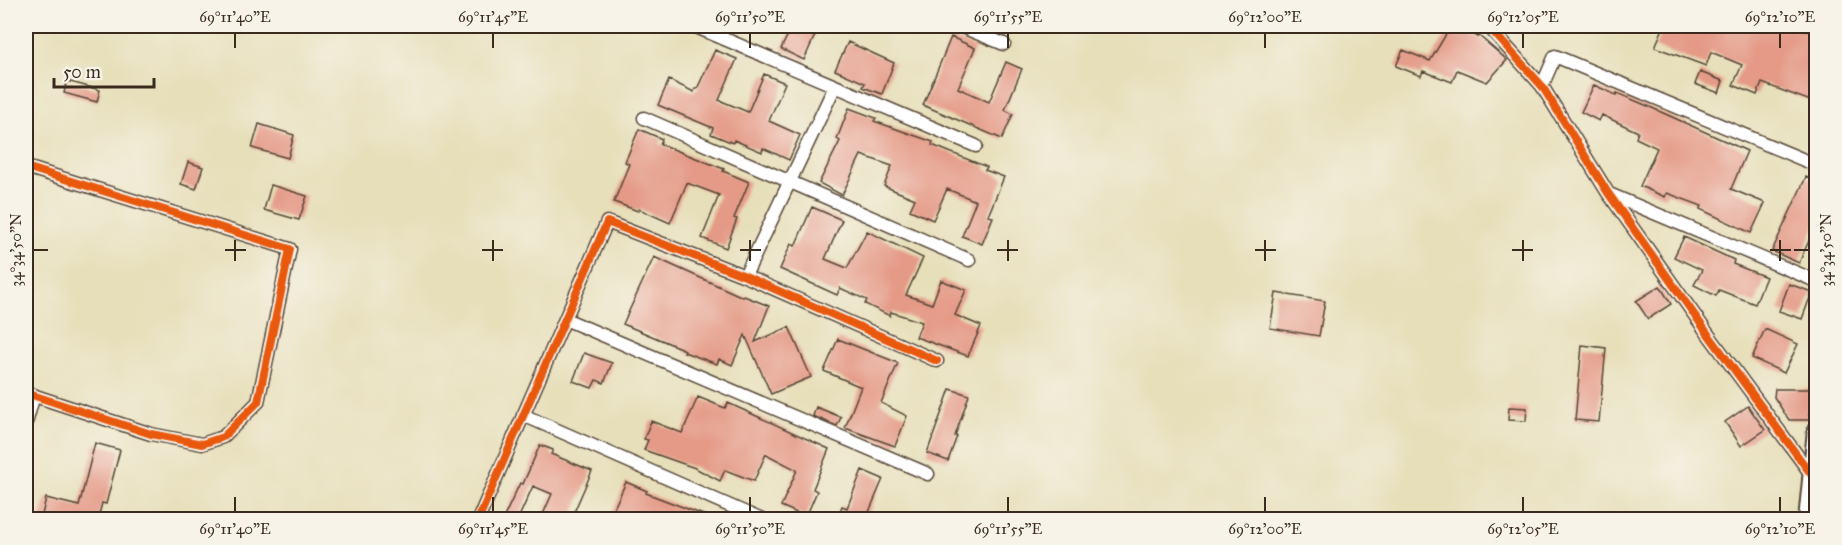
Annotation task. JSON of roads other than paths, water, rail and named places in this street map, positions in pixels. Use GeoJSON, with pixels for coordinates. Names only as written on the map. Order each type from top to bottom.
{"type":"FeatureCollection","features":[{"type":"Feature","properties":{"kind":"street"},"geometry":{"type":"LineString","coordinates":[[694,26],[976,146]]}},
{"type":"Feature","properties":{"kind":"street"},"geometry":{"type":"LineString","coordinates":[[960,26],[1004,44]]}},
{"type":"Feature","properties":{"kind":"street"},"geometry":{"type":"LineString","coordinates":[[1488,26],[1542,86],[1608,193],[1811,474]]}},
{"type":"Feature","properties":{"kind":"street"},"geometry":{"type":"LineString","coordinates":[[1542,86],[1555,56],[1816,165]]}},
{"type":"Feature","properties":{"kind":"street"},"geometry":{"type":"LineString","coordinates":[[745,276],[835,86]]}},
{"type":"Feature","properties":{"kind":"street"},"geometry":{"type":"LineString","coordinates":[[644,118],[969,260]]}},
{"type":"Feature","properties":{"kind":"street"},"geometry":{"type":"LineString","coordinates":[[26,167],[290,249],[258,402],[223,437],[201,444],[151,434],[30,394],[26,423]]}},
{"type":"Feature","properties":{"kind":"street"},"geometry":{"type":"LineString","coordinates":[[1608,193],[1816,281]]}},
{"type":"Feature","properties":{"kind":"street"},"geometry":{"type":"LineString","coordinates":[[480,519],[607,222],[745,276],[937,361]]}},
{"type":"Feature","properties":{"kind":"street"},"geometry":{"type":"LineString","coordinates":[[565,320],[928,474]]}},
{"type":"Feature","properties":{"kind":"street"},"geometry":{"type":"LineString","coordinates":[[523,415],[762,519]]}},
{"type":"Feature","properties":{"kind":"street"},"geometry":{"type":"LineString","coordinates":[[1807,519],[1816,430]]}}]}
